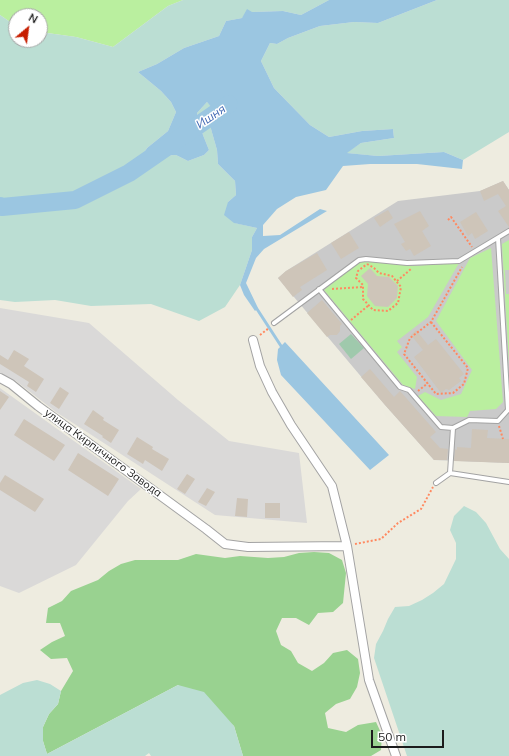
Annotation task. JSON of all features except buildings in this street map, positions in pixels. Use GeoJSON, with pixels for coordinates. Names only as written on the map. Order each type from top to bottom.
{"type":"FeatureCollection","features":[{"type":"Feature","properties":{"kind":"street"},"geometry":{"type":"LineString","coordinates":[[253,340],[260,366],[272,392],[291,425],[332,486],[347,546],[369,680],[396,756]]}},
{"type":"Feature","properties":{"kind":"street","name":"улица Кирпичного Завода"},"geometry":{"type":"LineString","coordinates":[[0,378],[11,384],[38,406],[225,544],[248,547],[347,546]]}},
{"type":"Feature","properties":{"kind":"lane"},"geometry":{"type":"LineString","coordinates":[[274,323],[359,260],[366,259],[407,263],[459,261],[509,231]]}},
{"type":"Feature","properties":{"kind":"lane"},"geometry":{"type":"LineString","coordinates":[[318,289],[400,387],[409,390],[442,427],[453,428],[469,420],[498,421],[508,410],[498,238]]}},
{"type":"Feature","properties":{"kind":"lane"},"geometry":{"type":"LineString","coordinates":[[450,473],[453,428]]}},
{"type":"Feature","properties":{"kind":"lane"},"geometry":{"type":"LineString","coordinates":[[436,483],[450,473],[509,482]]}},
{"type":"Feature","properties":{"kind":"path"},"geometry":{"type":"LineString","coordinates":[[448,220],[451,217],[476,251]]}},
{"type":"Feature","properties":{"kind":"path"},"geometry":{"type":"LineString","coordinates":[[431,322],[468,368],[464,384],[453,393],[436,394],[404,354],[410,338],[431,322],[469,255]]}},
{"type":"Feature","properties":{"kind":"path"},"geometry":{"type":"LineString","coordinates":[[396,281],[420,263]]}},
{"type":"Feature","properties":{"kind":"path"},"geometry":{"type":"LineString","coordinates":[[366,264],[374,268],[379,273],[392,276],[401,286],[398,303],[388,311],[373,310],[363,299],[363,287],[363,285],[356,278],[358,271],[366,264]]}},
{"type":"Feature","properties":{"kind":"path"},"geometry":{"type":"LineString","coordinates":[[318,289],[363,287]]}},
{"type":"Feature","properties":{"kind":"path"},"geometry":{"type":"LineString","coordinates":[[347,323],[369,305]]}},
{"type":"Feature","properties":{"kind":"path"},"geometry":{"type":"LineString","coordinates":[[421,388],[428,383]]}},
{"type":"Feature","properties":{"kind":"path"},"geometry":{"type":"LineString","coordinates":[[498,421],[503,439]]}},
{"type":"Feature","properties":{"kind":"path"},"geometry":{"type":"LineString","coordinates":[[347,546],[381,539],[398,523],[421,509],[436,483]]}},
{"type":"Feature","properties":{"kind":"shaded area"},"geometry":{"type":"Polygon","coordinates":[[[183,0],[329,0],[301,15],[283,11],[252,12],[242,18],[226,21],[219,36],[184,48],[157,64],[138,72],[161,91],[171,102],[176,112],[168,131],[147,148],[144,153],[133,160],[129,172],[139,169],[144,159],[156,156],[176,155],[188,161],[204,155],[209,150],[197,113],[207,102],[213,108],[208,112],[209,122],[217,150],[218,164],[235,181],[236,195],[228,202],[235,223],[257,228],[252,237],[252,250],[240,285],[225,307],[199,321],[151,304],[91,306],[55,300],[15,302],[0,300],[0,15],[8,20],[8,48],[48,48],[48,33],[76,37],[113,47],[168,6],[183,0]]]}},
{"type":"Feature","properties":{"kind":"shaded area"},"geometry":{"type":"Polygon","coordinates":[[[437,0],[509,0],[509,132],[463,160],[444,152],[378,156],[346,153],[361,143],[394,138],[393,129],[362,131],[329,137],[310,125],[274,88],[261,61],[270,43],[277,44],[288,38],[320,26],[354,22],[378,23],[437,0]]]}},
{"type":"Feature","properties":{"kind":"shaded area"},"geometry":{"type":"Polygon","coordinates":[[[503,181],[509,190],[509,463],[434,460],[385,405],[278,278],[286,271],[398,201],[480,191],[503,181]]]}},
{"type":"Feature","properties":{"kind":"shaded area"},"geometry":{"type":"Polygon","coordinates":[[[0,308],[89,323],[178,400],[229,441],[299,453],[307,523],[215,515],[56,412],[16,381],[0,373],[0,308]]]}},
{"type":"Feature","properties":{"kind":"shaded area"},"geometry":{"type":"Polygon","coordinates":[[[0,388],[141,489],[128,501],[76,565],[19,593],[0,586],[0,388]]]}},
{"type":"Feature","properties":{"kind":"shaded area"},"geometry":{"type":"Polygon","coordinates":[[[464,506],[476,512],[486,523],[500,549],[509,559],[509,756],[407,756],[374,658],[376,644],[395,607],[409,606],[422,600],[444,584],[456,559],[456,543],[450,530],[454,516],[464,506]]]}},
{"type":"Feature","properties":{"kind":"shaded area"},"geometry":{"type":"Polygon","coordinates":[[[37,680],[50,684],[61,691],[58,704],[49,714],[43,727],[43,741],[47,754],[178,685],[204,692],[234,726],[243,756],[151,756],[149,753],[145,756],[0,756],[0,695],[23,683],[37,680]]]}},
{"type":"Feature","properties":{"kind":"green space"},"geometry":{"type":"Polygon","coordinates":[[[0,0],[183,0],[168,6],[113,47],[76,37],[48,33],[48,8],[8,8],[8,20],[0,15],[0,0]]]}},
{"type":"Feature","properties":{"kind":"green space"},"geometry":{"type":"Polygon","coordinates":[[[509,240],[509,270],[505,270],[506,294],[509,294],[509,364],[502,244],[509,240]]]}},
{"type":"Feature","properties":{"kind":"green space"},"geometry":{"type":"Polygon","coordinates":[[[491,248],[503,402],[496,409],[470,411],[467,417],[436,416],[418,396],[425,392],[441,400],[461,394],[472,370],[436,321],[470,258],[491,248]]]}},
{"type":"Feature","properties":{"kind":"green space"},"geometry":{"type":"Polygon","coordinates":[[[360,261],[413,266],[459,263],[428,317],[397,341],[402,347],[397,352],[417,377],[415,389],[403,385],[324,290],[360,261]]]}},
{"type":"Feature","properties":{"kind":"green space"},"geometry":{"type":"Polygon","coordinates":[[[351,334],[364,348],[351,359],[339,344],[351,334]]]}},
{"type":"Feature","properties":{"kind":"green space"},"geometry":{"type":"Polygon","coordinates":[[[314,552],[329,553],[342,560],[346,573],[343,603],[333,612],[318,613],[309,625],[296,618],[282,618],[276,631],[281,645],[291,651],[298,663],[312,671],[324,663],[333,653],[347,650],[358,659],[360,673],[357,687],[350,699],[336,704],[325,713],[328,728],[346,732],[358,725],[376,722],[382,735],[381,750],[371,756],[243,756],[234,726],[178,685],[47,754],[43,741],[43,727],[49,714],[58,704],[61,691],[73,671],[67,658],[51,659],[40,650],[65,636],[60,623],[46,623],[48,608],[62,601],[71,591],[98,580],[121,564],[135,560],[178,560],[196,554],[225,558],[240,556],[268,558],[314,552]]]}},
{"type":"Feature","properties":{"kind":"water"},"geometry":{"type":"Polygon","coordinates":[[[329,0],[437,0],[378,23],[354,22],[320,26],[288,38],[277,44],[270,43],[261,61],[274,88],[310,125],[329,137],[362,131],[393,129],[394,138],[361,143],[347,153],[378,156],[444,152],[463,160],[462,169],[417,164],[370,164],[343,166],[326,190],[296,197],[277,209],[263,225],[263,236],[280,235],[320,209],[327,211],[264,249],[256,258],[246,283],[258,308],[255,311],[244,295],[240,285],[252,250],[252,237],[257,228],[234,223],[224,215],[228,202],[236,195],[235,181],[218,164],[217,150],[209,122],[208,112],[212,108],[207,102],[197,113],[209,150],[204,155],[188,161],[176,155],[156,156],[144,159],[139,169],[129,173],[133,160],[144,153],[147,148],[168,131],[176,112],[171,102],[161,91],[138,72],[157,64],[184,48],[219,36],[226,21],[242,18],[247,9],[252,12],[283,11],[301,15],[329,0]]]}},
{"type":"Feature","properties":{"kind":"water"},"geometry":{"type":"Polygon","coordinates":[[[285,342],[389,455],[370,470],[281,375],[277,360],[278,349],[285,342]]]}},
{"type":"Feature","properties":{"kind":"waterway","name":"Ишня"},"geometry":{"type":"LineString","coordinates":[[0,206],[75,200],[129,173],[229,104]]}},
{"type":"Feature","properties":{"kind":"waterway"},"geometry":{"type":"LineString","coordinates":[[257,309],[281,346]]}}]}
